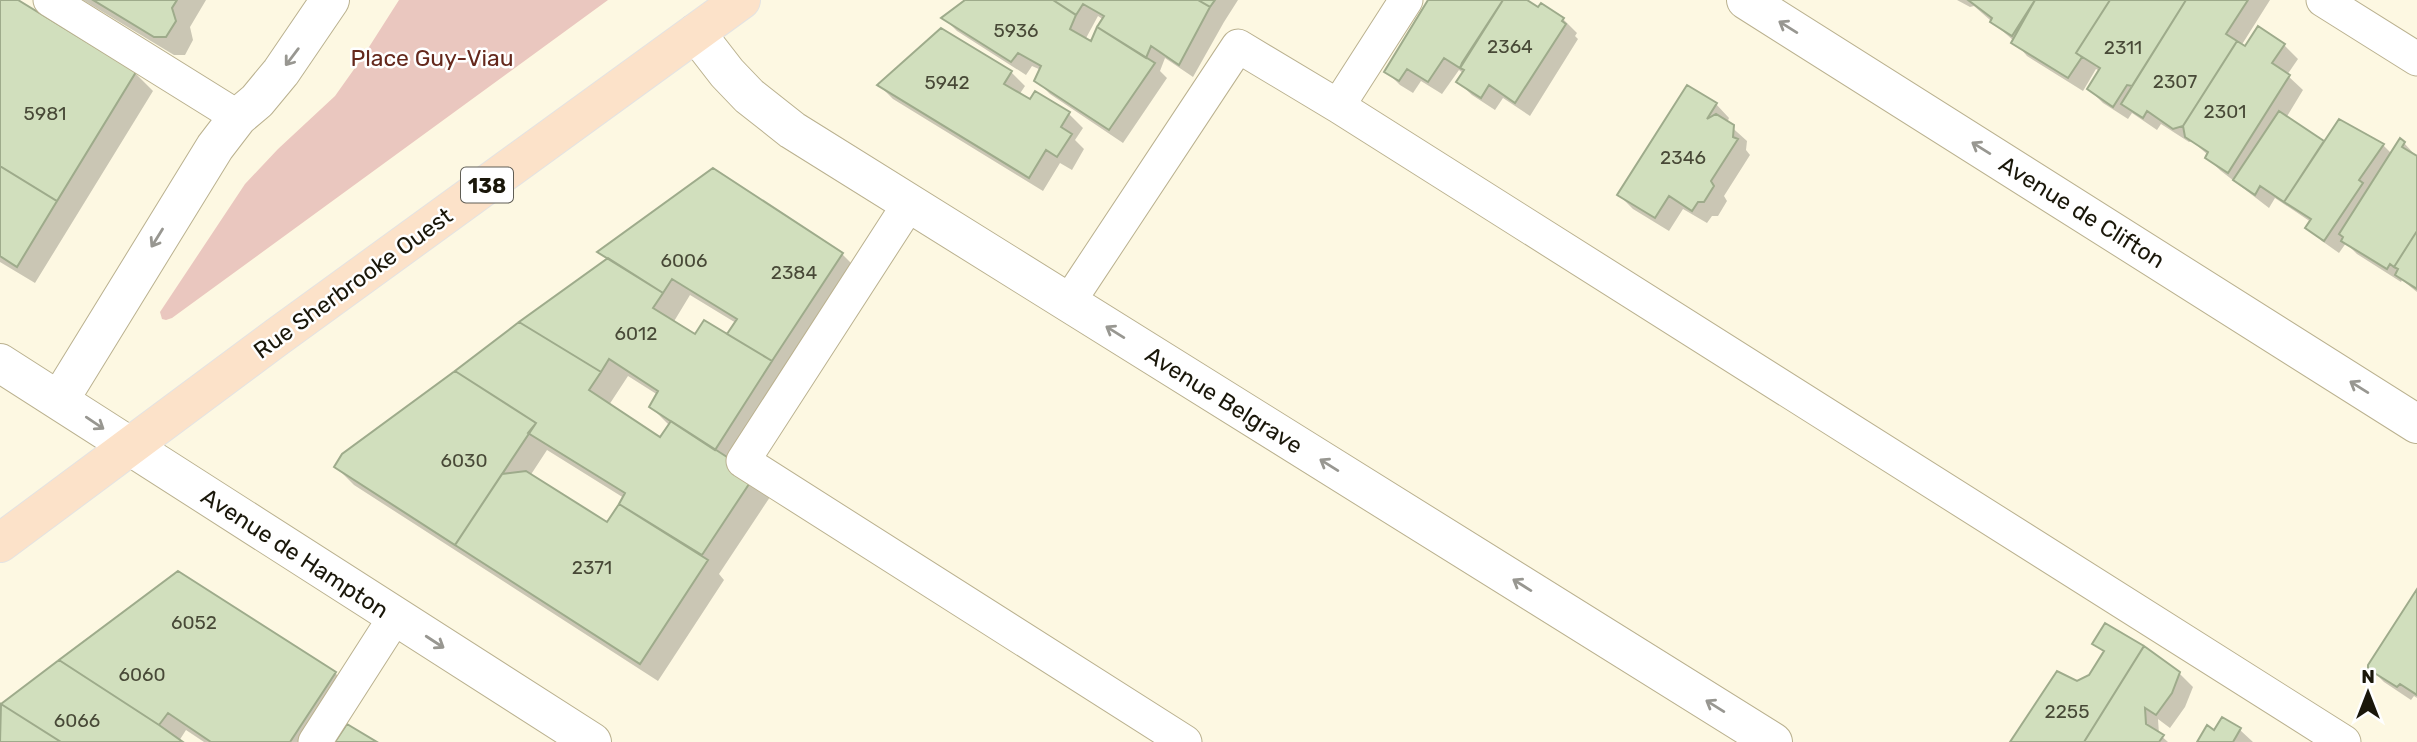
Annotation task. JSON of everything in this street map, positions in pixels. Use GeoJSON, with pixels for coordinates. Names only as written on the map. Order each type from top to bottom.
{"type":"FeatureCollection","features":[{"type":"Feature","properties":{"kind":"main road","name":"Rue Sherbrooke Ouest"},"geometry":{"type":"LineString","coordinates":[[0,543],[741,0]]}},
{"type":"Feature","properties":{"kind":"street"},"geometry":{"type":"LineString","coordinates":[[60,399],[208,158],[238,117],[257,101],[281,72],[330,0]]}},
{"type":"Feature","properties":{"kind":"street","name":"Avenue de Clifton"},"geometry":{"type":"LineString","coordinates":[[1746,0],[2417,424]]}},
{"type":"Feature","properties":{"kind":"street","name":"Avenue Belgrave"},"geometry":{"type":"LineString","coordinates":[[696,33],[727,73],[767,111],[792,130],[1773,742]]}},
{"type":"Feature","properties":{"kind":"street","name":"Avenue de Hampton"},"geometry":{"type":"LineString","coordinates":[[0,363],[592,742]]}},
{"type":"Feature","properties":{"kind":"lane"},"geometry":{"type":"LineString","coordinates":[[50,0],[238,117]]}},
{"type":"Feature","properties":{"kind":"lane"},"geometry":{"type":"LineString","coordinates":[[1338,106],[1406,0]]}},
{"type":"Feature","properties":{"kind":"lane"},"geometry":{"type":"LineString","coordinates":[[2323,0],[2417,59]]}},
{"type":"Feature","properties":{"kind":"lane"},"geometry":{"type":"LineString","coordinates":[[1068,303],[1238,46],[1338,106],[2344,742]]}},
{"type":"Feature","properties":{"kind":"lane"},"geometry":{"type":"LineString","coordinates":[[909,204],[743,461],[1185,742]]}},
{"type":"Feature","properties":{"kind":"lane"},"geometry":{"type":"LineString","coordinates":[[315,742],[395,617]]}},
{"type":"Feature","properties":{"kind":"green space","name":"Place Guy-Viau"},"geometry":{"type":"Polygon","coordinates":[[[399,0],[608,0],[172,318],[162,319],[160,312],[245,184],[335,96],[399,0]]]}},
{"type":"Feature","properties":{"kind":"building"},"geometry":{"type":"Polygon","coordinates":[[[0,0],[18,0],[136,72],[57,201],[0,166],[0,0]]]}},
{"type":"Feature","properties":{"kind":"building"},"geometry":{"type":"Polygon","coordinates":[[[93,0],[177,0],[172,8],[176,21],[166,37],[154,37],[93,0]]]}},
{"type":"Feature","properties":{"kind":"building"},"geometry":{"type":"Polygon","coordinates":[[[965,0],[1053,0],[1076,15],[1070,29],[1091,41],[1097,27],[1155,63],[1109,130],[1034,81],[1041,66],[1018,53],[1011,62],[941,18],[965,0]]]}},
{"type":"Feature","properties":{"kind":"building"},"geometry":{"type":"Polygon","coordinates":[[[1053,0],[1198,0],[1210,7],[1179,65],[1151,46],[1146,58],[1097,27],[1104,16],[1083,4],[1076,15],[1053,0]]]}},
{"type":"Feature","properties":{"kind":"building"},"geometry":{"type":"Polygon","coordinates":[[[1198,0],[1215,0],[1210,7],[1198,0]]]}},
{"type":"Feature","properties":{"kind":"building"},"geometry":{"type":"Polygon","coordinates":[[[1428,0],[1503,0],[1460,68],[1444,58],[1428,82],[1407,69],[1399,81],[1384,72],[1428,0]]]}},
{"type":"Feature","properties":{"kind":"building"},"geometry":{"type":"Polygon","coordinates":[[[1503,0],[1527,0],[1538,7],[1541,3],[1564,18],[1562,21],[1566,24],[1515,103],[1489,85],[1481,98],[1456,82],[1464,70],[1460,68],[1462,63],[1503,0]]]}},
{"type":"Feature","properties":{"kind":"building"},"geometry":{"type":"Polygon","coordinates":[[[1968,0],[2035,0],[2012,36],[1990,22],[1992,18],[1968,0]]]}},
{"type":"Feature","properties":{"kind":"building"},"geometry":{"type":"Polygon","coordinates":[[[2035,0],[2110,0],[2076,53],[2082,57],[2068,78],[2011,43],[2035,0]]]}},
{"type":"Feature","properties":{"kind":"building"},"geometry":{"type":"Polygon","coordinates":[[[2110,0],[2186,0],[2132,86],[2127,85],[2113,107],[2087,89],[2100,68],[2076,53],[2110,0]]]}},
{"type":"Feature","properties":{"kind":"building"},"geometry":{"type":"Polygon","coordinates":[[[2186,0],[2248,0],[2226,34],[2237,41],[2183,126],[2173,129],[2147,111],[2143,118],[2121,104],[2186,0]]]}},
{"type":"Feature","properties":{"kind":"building"},"geometry":{"type":"Polygon","coordinates":[[[2258,26],[2285,44],[2272,63],[2290,75],[2228,173],[2205,158],[2208,152],[2185,137],[2183,126],[2237,41],[2245,46],[2258,26]]]}},
{"type":"Feature","properties":{"kind":"building"},"geometry":{"type":"Polygon","coordinates":[[[941,28],[1012,71],[1004,84],[1030,99],[1035,91],[1070,112],[1061,127],[1072,134],[1057,157],[1046,150],[1029,178],[877,85],[941,28]]]}},
{"type":"Feature","properties":{"kind":"building"},"geometry":{"type":"Polygon","coordinates":[[[1687,85],[1717,103],[1707,119],[1716,114],[1734,125],[1733,137],[1738,139],[1711,181],[1714,186],[1704,202],[1698,202],[1692,211],[1669,196],[1655,218],[1617,195],[1687,85]]]}},
{"type":"Feature","properties":{"kind":"building"},"geometry":{"type":"Polygon","coordinates":[[[2279,111],[2324,141],[2284,202],[2260,186],[2255,195],[2233,180],[2279,111]]]}},
{"type":"Feature","properties":{"kind":"building"},"geometry":{"type":"Polygon","coordinates":[[[2339,119],[2384,144],[2359,180],[2363,183],[2324,241],[2305,228],[2311,219],[2284,202],[2339,119]]]}},
{"type":"Feature","properties":{"kind":"building"},"geometry":{"type":"Polygon","coordinates":[[[2400,138],[2405,142],[2402,147],[2417,156],[2417,231],[2394,267],[2390,264],[2387,269],[2341,241],[2343,237],[2339,234],[2400,138]]]}},
{"type":"Feature","properties":{"kind":"building"},"geometry":{"type":"Polygon","coordinates":[[[0,166],[57,201],[17,267],[0,256],[0,166]]]}},
{"type":"Feature","properties":{"kind":"building"},"geometry":{"type":"Polygon","coordinates":[[[713,168],[843,253],[772,361],[727,334],[737,319],[672,279],[663,293],[597,252],[713,168]]]}},
{"type":"Feature","properties":{"kind":"building"},"geometry":{"type":"Polygon","coordinates":[[[2417,231],[2417,289],[2395,275],[2398,269],[2394,267],[2417,231]]]}},
{"type":"Feature","properties":{"kind":"building"},"geometry":{"type":"Polygon","coordinates":[[[608,258],[663,293],[653,308],[695,334],[704,320],[772,361],[715,450],[649,407],[658,391],[609,359],[601,372],[519,322],[608,258]]]}},
{"type":"Feature","properties":{"kind":"building"},"geometry":{"type":"Polygon","coordinates":[[[519,322],[601,372],[589,390],[660,437],[671,421],[755,475],[702,555],[619,504],[625,493],[528,433],[536,423],[455,371],[519,322]]]}},
{"type":"Feature","properties":{"kind":"building"},"geometry":{"type":"Polygon","coordinates":[[[455,371],[536,423],[455,545],[334,467],[342,454],[455,371]]]}},
{"type":"Feature","properties":{"kind":"building"},"geometry":{"type":"Polygon","coordinates":[[[526,471],[607,522],[619,504],[708,560],[640,664],[455,545],[502,474],[526,471]]]}},
{"type":"Feature","properties":{"kind":"building"},"geometry":{"type":"Polygon","coordinates":[[[178,571],[336,672],[290,742],[211,742],[168,713],[159,725],[59,660],[178,571]]]}},
{"type":"Feature","properties":{"kind":"building"},"geometry":{"type":"Polygon","coordinates":[[[2417,589],[2417,695],[2400,684],[2397,687],[2368,669],[2368,665],[2417,589]]]}},
{"type":"Feature","properties":{"kind":"building"},"geometry":{"type":"Polygon","coordinates":[[[2105,623],[2144,646],[2084,742],[2010,742],[2057,671],[2077,681],[2089,675],[2104,651],[2092,644],[2105,623]]]}},
{"type":"Feature","properties":{"kind":"building"},"geometry":{"type":"Polygon","coordinates":[[[2144,646],[2180,672],[2172,693],[2156,715],[2145,708],[2146,724],[2164,735],[2159,742],[2084,742],[2144,646]]]}},
{"type":"Feature","properties":{"kind":"building"},"geometry":{"type":"Polygon","coordinates":[[[59,660],[183,742],[61,742],[1,704],[59,660]]]}},
{"type":"Feature","properties":{"kind":"building"},"geometry":{"type":"Polygon","coordinates":[[[1,704],[61,742],[0,742],[1,704]]]}},
{"type":"Feature","properties":{"kind":"building"},"geometry":{"type":"Polygon","coordinates":[[[2222,717],[2241,728],[2233,742],[2197,742],[2207,725],[2214,730],[2222,717]]]}},
{"type":"Feature","properties":{"kind":"building"},"geometry":{"type":"Polygon","coordinates":[[[347,724],[377,742],[335,742],[347,724]]]}}]}
